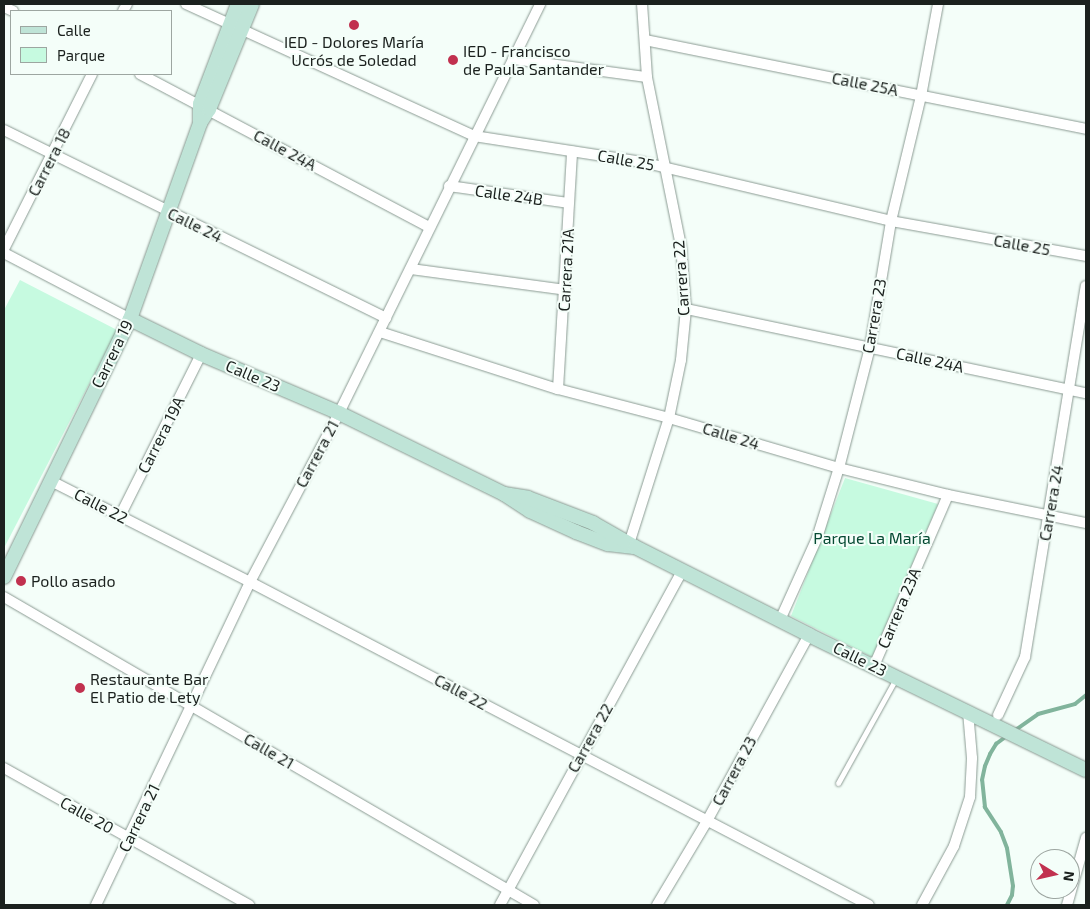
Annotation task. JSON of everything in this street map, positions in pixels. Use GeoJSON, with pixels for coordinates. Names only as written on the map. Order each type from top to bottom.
{"type":"FeatureCollection","features":[{"type":"Feature","properties":{"kind":"street","name":"Calle 25"},"geometry":{"type":"LineString","coordinates":[[186,4],[237,25],[474,136],[665,168],[891,221],[1086,256]]}},
{"type":"Feature","properties":{"kind":"street","name":"Carrera 19"},"geometry":{"type":"LineString","coordinates":[[237,25],[238,4]]}},
{"type":"Feature","properties":{"kind":"street","name":"Carrera 19"},"geometry":{"type":"LineString","coordinates":[[4,576],[130,319],[170,212],[205,107],[237,25],[252,4]]}},
{"type":"Feature","properties":{"kind":"street","name":"Carrera 21"},"geometry":{"type":"LineString","coordinates":[[96,905],[250,582],[380,332],[449,186],[540,4]]}},
{"type":"Feature","properties":{"kind":"street","name":"Carrera 22"},"geometry":{"type":"LineString","coordinates":[[631,546],[670,418],[681,360],[686,309],[681,246],[647,77],[642,4]]}},
{"type":"Feature","properties":{"kind":"street","name":"Carrera 23"},"geometry":{"type":"LineString","coordinates":[[780,620],[817,538],[839,468],[870,347],[891,221],[921,96],[938,4]]}},
{"type":"Feature","properties":{"kind":"street","name":"Calle 25A"},"geometry":{"type":"LineString","coordinates":[[645,40],[1086,129]]}},
{"type":"Feature","properties":{"kind":"street"},"geometry":{"type":"LineString","coordinates":[[513,59],[647,77]]}},
{"type":"Feature","properties":{"kind":"street","name":"Carrera 18"},"geometry":{"type":"LineString","coordinates":[[4,249],[92,75]]}},
{"type":"Feature","properties":{"kind":"street","name":"Calle 24A"},"geometry":{"type":"LineString","coordinates":[[142,75],[429,227]]}},
{"type":"Feature","properties":{"kind":"street","name":"Calle 24"},"geometry":{"type":"LineString","coordinates":[[4,130],[386,318]]}},
{"type":"Feature","properties":{"kind":"street","name":"Carrera 21A"},"geometry":{"type":"LineString","coordinates":[[558,388],[566,290],[568,203],[572,151]]}},
{"type":"Feature","properties":{"kind":"street","name":"Calle 24B"},"geometry":{"type":"LineString","coordinates":[[449,186],[568,203]]}},
{"type":"Feature","properties":{"kind":"street","name":"Calle 23"},"geometry":{"type":"LineString","coordinates":[[4,253],[130,319],[202,354],[339,413],[504,494],[530,510],[576,532],[608,544],[631,546],[1086,770]]}},
{"type":"Feature","properties":{"kind":"street"},"geometry":{"type":"LineString","coordinates":[[411,269],[566,290]]}},
{"type":"Feature","properties":{"kind":"street","name":"Carrera 24"},"geometry":{"type":"LineString","coordinates":[[998,714],[1025,657],[1071,390],[1086,286]]}},
{"type":"Feature","properties":{"kind":"street","name":"Calle 24A"},"geometry":{"type":"LineString","coordinates":[[686,309],[1086,393]]}},
{"type":"Feature","properties":{"kind":"street","name":"Calle 24"},"geometry":{"type":"LineString","coordinates":[[380,332],[558,388],[670,418],[839,468],[948,495],[1086,523]]}},
{"type":"Feature","properties":{"kind":"street","name":"Carrera 19A"},"geometry":{"type":"LineString","coordinates":[[120,516],[202,354]]}},
{"type":"Feature","properties":{"kind":"street","name":"Calle 22"},"geometry":{"type":"LineString","coordinates":[[51,481],[250,582],[869,905]]}},
{"type":"Feature","properties":{"kind":"street","name":"Carrera 23A"},"geometry":{"type":"LineString","coordinates":[[874,666],[948,495]]}},
{"type":"Feature","properties":{"kind":"street","name":"Carrera 22"},"geometry":{"type":"LineString","coordinates":[[500,905],[682,571]]}},
{"type":"Feature","properties":{"kind":"street","name":"Calle 21"},"geometry":{"type":"LineString","coordinates":[[4,597],[534,905]]}},
{"type":"Feature","properties":{"kind":"street","name":"Carrera 23"},"geometry":{"type":"LineString","coordinates":[[656,905],[707,821],[809,635]]}},
{"type":"Feature","properties":{"kind":"street"},"geometry":{"type":"LineString","coordinates":[[922,905],[954,846],[970,797],[973,713]]}},
{"type":"Feature","properties":{"kind":"street","name":"Calle 20"},"geometry":{"type":"LineString","coordinates":[[4,768],[250,905]]}},
{"type":"Feature","properties":{"kind":"street"},"geometry":{"type":"LineString","coordinates":[[1066,905],[1083,865],[1086,838]]}},
{"type":"Feature","properties":{"kind":"lane"},"geometry":{"type":"LineString","coordinates":[[838,783],[897,677]]}},
{"type":"Feature","properties":{"kind":"green space"},"geometry":{"type":"Polygon","coordinates":[[[20,280],[117,330],[4,548],[4,310],[20,280]]]}},
{"type":"Feature","properties":{"kind":"green space","name":"Parque La María"},"geometry":{"type":"Polygon","coordinates":[[[845,478],[938,504],[872,657],[791,616],[845,478]]]}},
{"type":"Feature","properties":{"kind":"waterway"},"geometry":{"type":"LineString","coordinates":[[1014,731],[1038,714],[1075,704],[1086,695]]}},
{"type":"Feature","properties":{"kind":"waterway"},"geometry":{"type":"LineString","coordinates":[[1007,905],[1012,895],[1013,886],[1007,848],[1001,832],[985,807],[982,780],[990,754],[996,744],[1008,735]]}},
{"type":"Feature","properties":{"kind":"place","name":"IED - Dolores María Ucrós de Soledad"},"geometry":{"type":"Point","coordinates":[354,25]}},
{"type":"Feature","properties":{"kind":"place","name":"IED - Francisco de Paula Santander"},"geometry":{"type":"Point","coordinates":[453,60]}},
{"type":"Feature","properties":{"kind":"place","name":"Pollo asado"},"geometry":{"type":"Point","coordinates":[21,581]}},
{"type":"Feature","properties":{"kind":"place","name":"Restaurante Bar El Patio de Lety"},"geometry":{"type":"Point","coordinates":[80,688]}}]}
